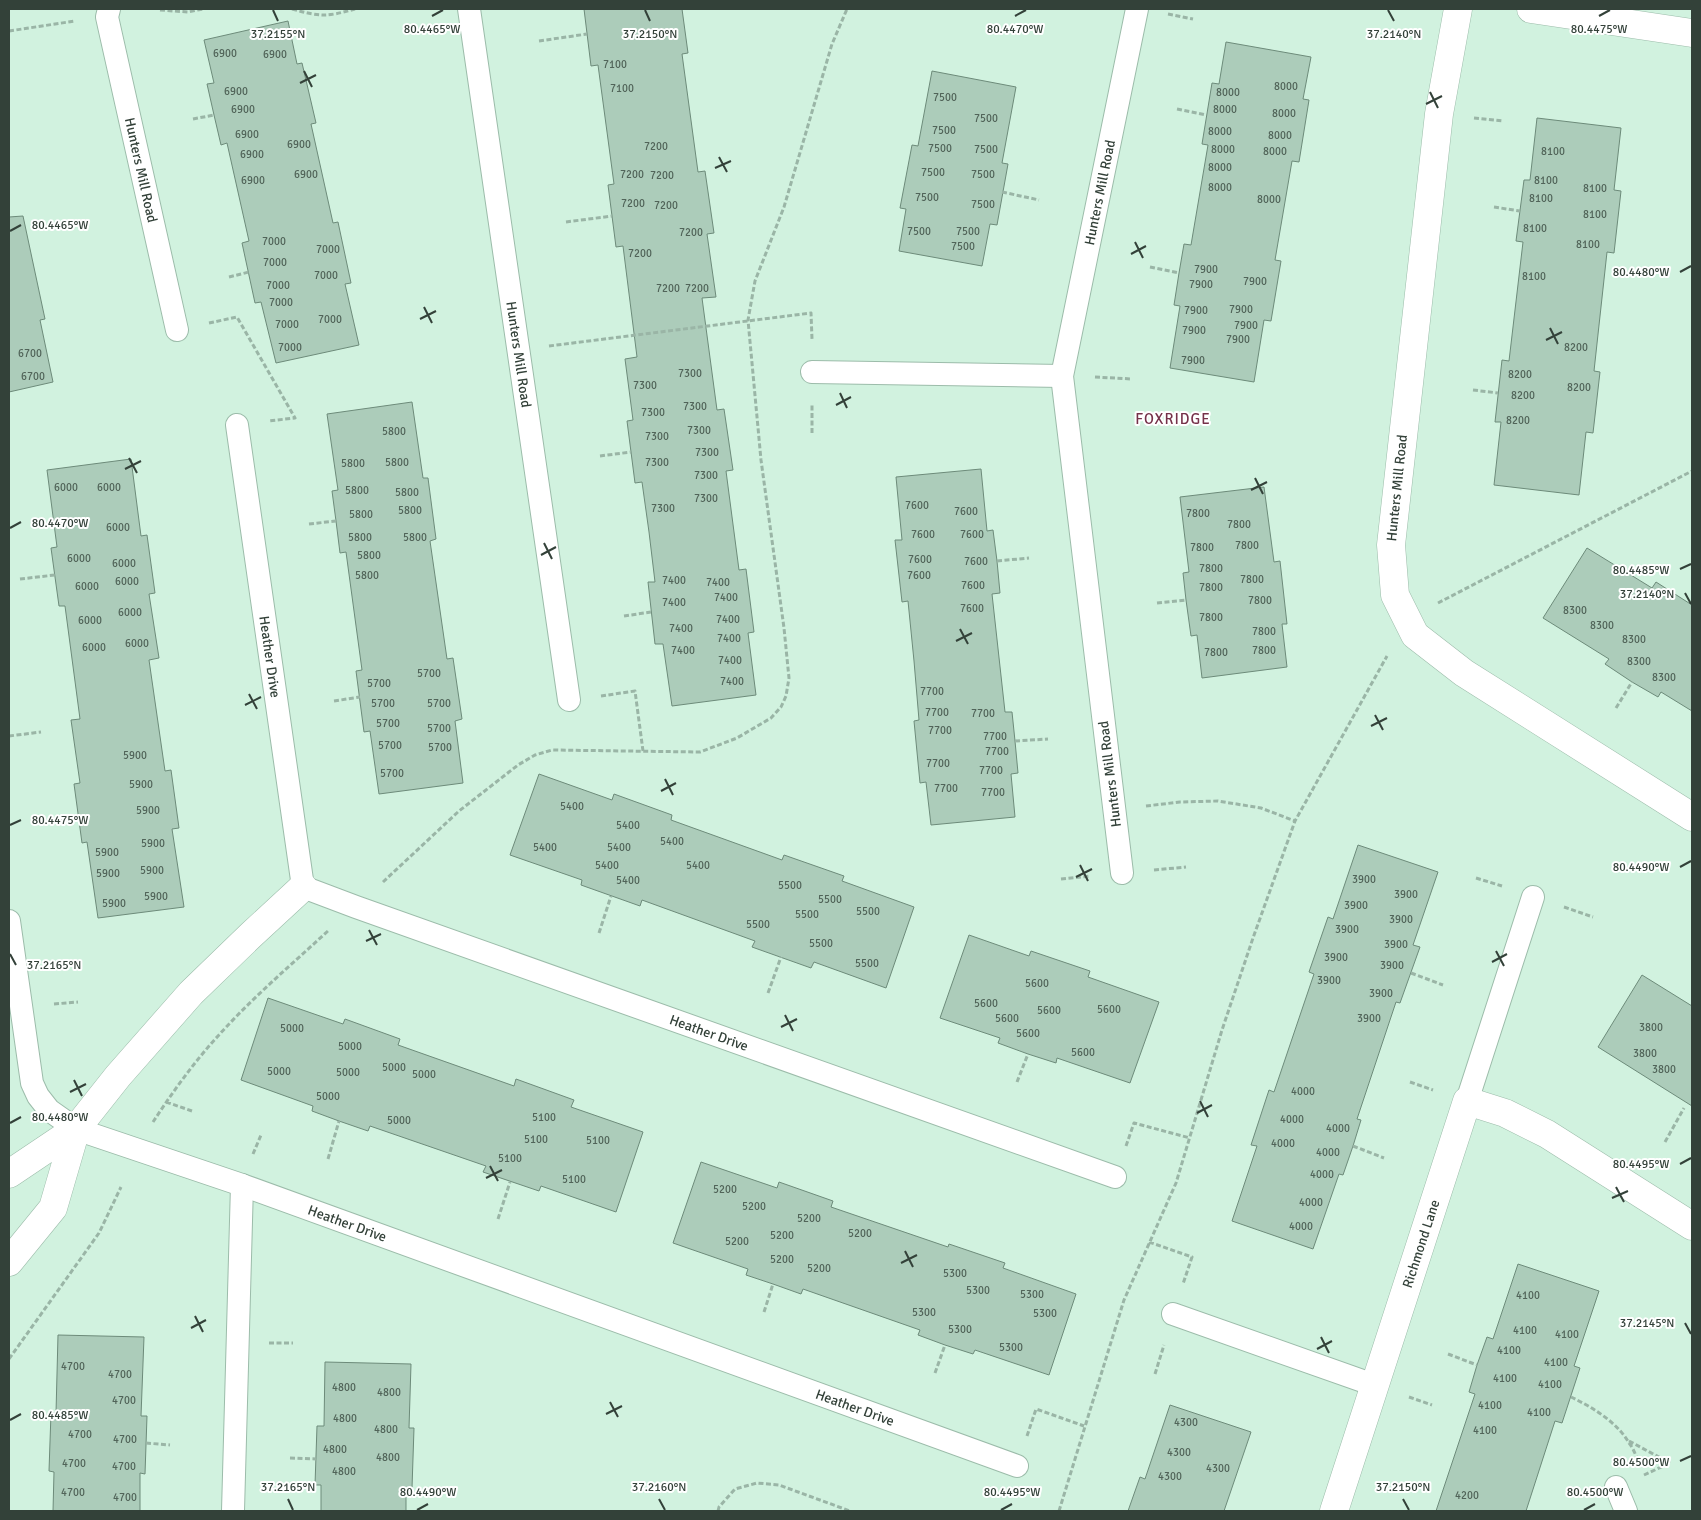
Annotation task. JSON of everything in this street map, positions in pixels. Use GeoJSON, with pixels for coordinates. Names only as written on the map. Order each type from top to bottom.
{"type":"FeatureCollection","features":[{"type":"Feature","properties":{"kind":"street","name":"Hunters Mill Road"},"geometry":{"type":"LineString","coordinates":[[1458,9],[1440,114],[1391,545],[1395,595],[1415,635],[1464,673],[1692,817]]}},
{"type":"Feature","properties":{"kind":"street"},"geometry":{"type":"LineString","coordinates":[[1531,9],[1692,32]]}},
{"type":"Feature","properties":{"kind":"street"},"geometry":{"type":"LineString","coordinates":[[9,1174],[76,1129],[118,1076],[192,993],[303,887]]}},
{"type":"Feature","properties":{"kind":"street"},"geometry":{"type":"LineString","coordinates":[[1467,1101],[1506,1113],[1540,1130],[1692,1226]]}},
{"type":"Feature","properties":{"kind":"street","name":"Richmond Lane"},"geometry":{"type":"LineString","coordinates":[[1334,1511],[1467,1101]]}},
{"type":"Feature","properties":{"kind":"street"},"geometry":{"type":"LineString","coordinates":[[9,1262],[53,1208],[76,1129]]}},
{"type":"Feature","properties":{"kind":"lane","name":"Hunters Mill Road"},"geometry":{"type":"LineString","coordinates":[[109,9],[107,17],[177,330]]}},
{"type":"Feature","properties":{"kind":"lane","name":"Hunters Mill Road"},"geometry":{"type":"LineString","coordinates":[[469,9],[569,700]]}},
{"type":"Feature","properties":{"kind":"lane","name":"Hunters Mill Road"},"geometry":{"type":"LineString","coordinates":[[1122,873],[1062,376],[1137,9]]}},
{"type":"Feature","properties":{"kind":"lane"},"geometry":{"type":"LineString","coordinates":[[812,372],[1062,376]]}},
{"type":"Feature","properties":{"kind":"lane","name":"Heather Drive"},"geometry":{"type":"LineString","coordinates":[[237,425],[303,887],[1115,1176]]}},
{"type":"Feature","properties":{"kind":"lane","name":"Richmond Lane"},"geometry":{"type":"LineString","coordinates":[[1467,1101],[1533,897]]}},
{"type":"Feature","properties":{"kind":"lane","name":"Heather Drive"},"geometry":{"type":"LineString","coordinates":[[9,921],[32,1083],[38,1096],[49,1110],[76,1129],[242,1185],[1017,1466]]}},
{"type":"Feature","properties":{"kind":"lane"},"geometry":{"type":"LineString","coordinates":[[233,1511],[242,1185]]}},
{"type":"Feature","properties":{"kind":"lane"},"geometry":{"type":"LineString","coordinates":[[1173,1314],[1374,1385]]}},
{"type":"Feature","properties":{"kind":"lane"},"geometry":{"type":"LineString","coordinates":[[1616,1487],[1626,1511]]}},
{"type":"Feature","properties":{"kind":"path"},"geometry":{"type":"LineString","coordinates":[[160,10],[188,12],[203,9]]}},
{"type":"Feature","properties":{"kind":"path"},"geometry":{"type":"LineString","coordinates":[[292,9],[312,15],[329,16],[354,9]]}},
{"type":"Feature","properties":{"kind":"path"},"geometry":{"type":"LineString","coordinates":[[378,886],[459,811],[518,765],[535,755],[552,750],[700,752],[738,738],[770,718],[780,708],[786,696],[789,678],[761,460],[748,320],[755,281],[784,207],[832,44],[847,9]]}},
{"type":"Feature","properties":{"kind":"path"},"geometry":{"type":"LineString","coordinates":[[9,31],[78,20]]}},
{"type":"Feature","properties":{"kind":"path"},"geometry":{"type":"LineString","coordinates":[[539,41],[587,34]]}},
{"type":"Feature","properties":{"kind":"path"},"geometry":{"type":"LineString","coordinates":[[1177,109],[1206,114]]}},
{"type":"Feature","properties":{"kind":"path"},"geometry":{"type":"LineString","coordinates":[[193,119],[214,115]]}},
{"type":"Feature","properties":{"kind":"path"},"geometry":{"type":"LineString","coordinates":[[1002,192],[1039,200]]}},
{"type":"Feature","properties":{"kind":"path"},"geometry":{"type":"LineString","coordinates":[[1494,207],[1520,210]]}},
{"type":"Feature","properties":{"kind":"path"},"geometry":{"type":"LineString","coordinates":[[566,222],[612,216]]}},
{"type":"Feature","properties":{"kind":"path"},"geometry":{"type":"LineString","coordinates":[[1150,267],[1179,273]]}},
{"type":"Feature","properties":{"kind":"path"},"geometry":{"type":"LineString","coordinates":[[229,277],[249,272]]}},
{"type":"Feature","properties":{"kind":"path"},"geometry":{"type":"LineString","coordinates":[[544,346],[812,313]]}},
{"type":"Feature","properties":{"kind":"path"},"geometry":{"type":"LineString","coordinates":[[237,317],[295,418]]}},
{"type":"Feature","properties":{"kind":"path"},"geometry":{"type":"LineString","coordinates":[[1091,377],[1132,378]]}},
{"type":"Feature","properties":{"kind":"path"},"geometry":{"type":"LineString","coordinates":[[1473,390],[1498,393]]}},
{"type":"Feature","properties":{"kind":"path"},"geometry":{"type":"LineString","coordinates":[[600,456],[631,452]]}},
{"type":"Feature","properties":{"kind":"path"},"geometry":{"type":"LineString","coordinates":[[1059,1511],[1124,1300],[1176,1183],[1222,1030],[1295,821],[1408,619],[1692,471]]}},
{"type":"Feature","properties":{"kind":"path"},"geometry":{"type":"LineString","coordinates":[[309,524],[336,521]]}},
{"type":"Feature","properties":{"kind":"path"},"geometry":{"type":"LineString","coordinates":[[997,561],[1029,558]]}},
{"type":"Feature","properties":{"kind":"path"},"geometry":{"type":"LineString","coordinates":[[20,579],[55,575]]}},
{"type":"Feature","properties":{"kind":"path"},"geometry":{"type":"LineString","coordinates":[[1157,602],[1186,600]]}},
{"type":"Feature","properties":{"kind":"path"},"geometry":{"type":"LineString","coordinates":[[624,616],[651,612]]}},
{"type":"Feature","properties":{"kind":"path"},"geometry":{"type":"LineString","coordinates":[[1616,708],[1632,682]]}},
{"type":"Feature","properties":{"kind":"path"},"geometry":{"type":"LineString","coordinates":[[635,691],[643,751]]}},
{"type":"Feature","properties":{"kind":"path"},"geometry":{"type":"LineString","coordinates":[[334,701],[360,697]]}},
{"type":"Feature","properties":{"kind":"path"},"geometry":{"type":"LineString","coordinates":[[9,736],[41,732]]}},
{"type":"Feature","properties":{"kind":"path"},"geometry":{"type":"LineString","coordinates":[[1015,741],[1048,739]]}},
{"type":"Feature","properties":{"kind":"path"},"geometry":{"type":"LineString","coordinates":[[1169,804],[1180,802],[1218,802],[1261,808],[1295,821]]}},
{"type":"Feature","properties":{"kind":"path"},"geometry":{"type":"LineString","coordinates":[[53,820],[79,817]]}},
{"type":"Feature","properties":{"kind":"path"},"geometry":{"type":"LineString","coordinates":[[599,933],[611,896]]}},
{"type":"Feature","properties":{"kind":"path"},"geometry":{"type":"LineString","coordinates":[[150,1127],[166,1102],[217,1037],[257,996],[333,927]]}},
{"type":"Feature","properties":{"kind":"path"},"geometry":{"type":"LineString","coordinates":[[768,993],[781,957]]}},
{"type":"Feature","properties":{"kind":"path"},"geometry":{"type":"LineString","coordinates":[[1411,973],[1442,985]]}},
{"type":"Feature","properties":{"kind":"path"},"geometry":{"type":"LineString","coordinates":[[1017,1082],[1028,1054]]}},
{"type":"Feature","properties":{"kind":"path"},"geometry":{"type":"LineString","coordinates":[[166,1102],[192,1111]]}},
{"type":"Feature","properties":{"kind":"path"},"geometry":{"type":"LineString","coordinates":[[1664,1142],[1684,1108]]}},
{"type":"Feature","properties":{"kind":"path"},"geometry":{"type":"LineString","coordinates":[[328,1159],[339,1121]]}},
{"type":"Feature","properties":{"kind":"path"},"geometry":{"type":"LineString","coordinates":[[1134,1123],[1190,1138]]}},
{"type":"Feature","properties":{"kind":"path"},"geometry":{"type":"LineString","coordinates":[[1353,1146],[1384,1158]]}},
{"type":"Feature","properties":{"kind":"path"},"geometry":{"type":"LineString","coordinates":[[498,1219],[510,1182]]}},
{"type":"Feature","properties":{"kind":"path"},"geometry":{"type":"LineString","coordinates":[[9,1359],[99,1233],[121,1187]]}},
{"type":"Feature","properties":{"kind":"path"},"geometry":{"type":"LineString","coordinates":[[1149,1242],[1192,1257]]}},
{"type":"Feature","properties":{"kind":"path"},"geometry":{"type":"LineString","coordinates":[[764,1312],[773,1284]]}},
{"type":"Feature","properties":{"kind":"path"},"geometry":{"type":"LineString","coordinates":[[935,1373],[945,1345]]}},
{"type":"Feature","properties":{"kind":"path"},"geometry":{"type":"LineString","coordinates":[[1448,1354],[1478,1365]]}},
{"type":"Feature","properties":{"kind":"path"},"geometry":{"type":"LineString","coordinates":[[1570,1397],[1588,1405],[1610,1421],[1629,1442],[1642,1469]]}},
{"type":"Feature","properties":{"kind":"path"},"geometry":{"type":"LineString","coordinates":[[1036,1409],[1084,1426]]}},
{"type":"Feature","properties":{"kind":"path"},"geometry":{"type":"LineString","coordinates":[[1629,1442],[1670,1463]]}},
{"type":"Feature","properties":{"kind":"path"},"geometry":{"type":"LineString","coordinates":[[146,1443],[170,1445]]}},
{"type":"Feature","properties":{"kind":"path"},"geometry":{"type":"LineString","coordinates":[[290,1458],[316,1459]]}},
{"type":"Feature","properties":{"kind":"path"},"geometry":{"type":"LineString","coordinates":[[718,1511],[719,1507],[735,1489],[757,1483],[779,1485],[850,1511]]}},
{"type":"Feature","properties":{"kind":"building"},"geometry":{"type":"Polygon","coordinates":[[[584,9],[682,9],[688,53],[682,54],[698,172],[705,171],[714,233],[707,234],[716,297],[702,298],[717,410],[724,409],[733,470],[726,471],[739,570],[746,569],[754,632],[748,633],[756,695],[672,706],[663,644],[655,644],[648,582],[655,582],[649,532],[642,482],[635,483],[627,421],[633,420],[625,359],[637,357],[623,246],[616,247],[608,185],[614,184],[598,65],[591,66],[584,9]]]}},
{"type":"Feature","properties":{"kind":"building"},"geometry":{"type":"Polygon","coordinates":[[[288,21],[297,64],[302,63],[316,123],[311,124],[333,223],[338,222],[351,283],[345,284],[359,345],[276,363],[261,302],[255,303],[242,243],[249,241],[227,143],[221,145],[207,84],[214,83],[204,40],[288,21]]]}},
{"type":"Feature","properties":{"kind":"building"},"geometry":{"type":"Polygon","coordinates":[[[1226,42],[1311,57],[1303,99],[1309,100],[1299,162],[1292,161],[1275,260],[1281,261],[1271,321],[1264,320],[1254,382],[1170,368],[1180,306],[1174,305],[1179,273],[1184,244],[1191,245],[1208,145],[1202,144],[1212,83],[1219,84],[1226,42]]]}},
{"type":"Feature","properties":{"kind":"building"},"geometry":{"type":"Polygon","coordinates":[[[932,71],[1016,87],[1002,163],[1008,164],[997,225],[990,224],[982,266],[899,251],[906,209],[900,208],[912,145],[918,146],[932,71]]]}},
{"type":"Feature","properties":{"kind":"building"},"geometry":{"type":"Polygon","coordinates":[[[1537,118],[1621,128],[1614,190],[1621,191],[1614,253],[1607,252],[1594,371],[1600,372],[1593,433],[1586,432],[1579,495],[1494,485],[1501,422],[1495,422],[1502,360],[1509,361],[1523,242],[1516,241],[1524,180],[1530,180],[1537,118]]]}},
{"type":"Feature","properties":{"kind":"building"},"geometry":{"type":"Polygon","coordinates":[[[23,216],[45,319],[40,320],[53,382],[9,392],[9,217],[23,216]]]}},
{"type":"Feature","properties":{"kind":"building"},"geometry":{"type":"Polygon","coordinates":[[[412,402],[423,478],[428,478],[436,539],[430,541],[447,659],[453,658],[462,719],[455,721],[463,783],[379,794],[370,731],[364,732],[356,671],[362,670],[346,552],[340,553],[332,491],[338,490],[327,414],[412,402]]]}},
{"type":"Feature","properties":{"kind":"building"},"geometry":{"type":"Polygon","coordinates":[[[131,459],[141,536],[147,535],[155,593],[149,594],[159,658],[149,660],[165,771],[171,770],[179,828],[172,829],[184,907],[98,918],[87,842],[82,843],[74,784],[80,783],[71,720],[80,719],[65,606],[59,606],[51,548],[57,547],[47,470],[131,459]]]}},
{"type":"Feature","properties":{"kind":"building"},"geometry":{"type":"Polygon","coordinates":[[[981,469],[987,531],[993,530],[997,561],[1000,593],[992,594],[1005,712],[1012,712],[1015,741],[1018,773],[1011,774],[1015,817],[931,825],[926,782],[920,783],[914,721],[919,720],[908,601],[902,602],[895,540],[902,540],[896,477],[981,469]]]}},
{"type":"Feature","properties":{"kind":"building"},"geometry":{"type":"Polygon","coordinates":[[[1264,487],[1274,562],[1280,561],[1287,624],[1282,624],[1287,667],[1202,678],[1197,635],[1191,636],[1186,600],[1183,573],[1189,572],[1180,497],[1264,487]]]}},
{"type":"Feature","properties":{"kind":"building"},"geometry":{"type":"Polygon","coordinates":[[[1587,548],[1652,588],[1656,582],[1692,605],[1692,711],[1661,692],[1658,697],[1632,682],[1605,664],[1609,659],[1543,618],[1587,548]]]}},
{"type":"Feature","properties":{"kind":"building"},"geometry":{"type":"Polygon","coordinates":[[[539,774],[612,800],[614,794],[672,815],[671,820],[782,860],[784,855],[844,876],[842,881],[914,907],[886,988],[814,962],[811,968],[752,947],[755,941],[642,900],[640,906],[581,885],[582,880],[510,855],[539,774]]]}},
{"type":"Feature","properties":{"kind":"building"},"geometry":{"type":"Polygon","coordinates":[[[1358,845],[1438,872],[1413,945],[1420,947],[1400,1003],[1396,1002],[1357,1119],[1361,1120],[1353,1146],[1343,1175],[1339,1174],[1313,1249],[1232,1221],[1257,1146],[1251,1145],[1269,1090],[1274,1092],[1314,974],[1309,972],[1328,917],[1333,919],[1358,845]]]}},
{"type":"Feature","properties":{"kind":"building"},"geometry":{"type":"Polygon","coordinates":[[[969,935],[1029,956],[1031,951],[1090,971],[1088,977],[1159,1002],[1130,1083],[1057,1058],[1056,1063],[1028,1054],[998,1043],[1000,1038],[940,1018],[969,935]]]}},
{"type":"Feature","properties":{"kind":"building"},"geometry":{"type":"Polygon","coordinates":[[[1642,975],[1692,1006],[1692,1106],[1598,1047],[1642,975]]]}},
{"type":"Feature","properties":{"kind":"building"},"geometry":{"type":"Polygon","coordinates":[[[268,998],[343,1024],[345,1019],[400,1039],[398,1045],[514,1086],[516,1079],[574,1100],[571,1107],[643,1132],[616,1212],[541,1186],[539,1191],[483,1172],[486,1166],[370,1126],[368,1131],[339,1121],[312,1111],[313,1106],[241,1080],[268,998]]]}},
{"type":"Feature","properties":{"kind":"building"},"geometry":{"type":"Polygon","coordinates":[[[701,1162],[777,1188],[779,1182],[833,1201],[831,1207],[948,1247],[949,1244],[1005,1263],[1003,1268],[1076,1294],[1049,1375],[975,1350],[973,1354],[945,1345],[918,1335],[920,1330],[803,1289],[801,1294],[746,1275],[748,1269],[673,1243],[701,1162]]]}},
{"type":"Feature","properties":{"kind":"building"},"geometry":{"type":"Polygon","coordinates":[[[1518,1264],[1599,1291],[1574,1366],[1580,1368],[1562,1423],[1555,1421],[1526,1511],[1436,1511],[1475,1394],[1469,1392],[1477,1365],[1487,1337],[1493,1339],[1518,1264]]]}},
{"type":"Feature","properties":{"kind":"building"},"geometry":{"type":"Polygon","coordinates":[[[58,1335],[144,1337],[141,1416],[147,1416],[145,1474],[140,1473],[140,1511],[53,1511],[54,1472],[49,1471],[51,1413],[56,1413],[58,1335]]]}},
{"type":"Feature","properties":{"kind":"building"},"geometry":{"type":"Polygon","coordinates":[[[325,1362],[411,1364],[409,1428],[414,1428],[412,1488],[406,1488],[406,1511],[321,1511],[321,1485],[315,1485],[317,1426],[324,1426],[325,1362]]]}},
{"type":"Feature","properties":{"kind":"building"},"geometry":{"type":"Polygon","coordinates":[[[1170,1405],[1251,1432],[1224,1511],[1128,1511],[1140,1477],[1145,1479],[1170,1405]]]}},
{"type":"Feature","properties":{"kind":"district","name":"FOXRIDGE"},"geometry":{"type":"Point","coordinates":[1173,419]}}]}
